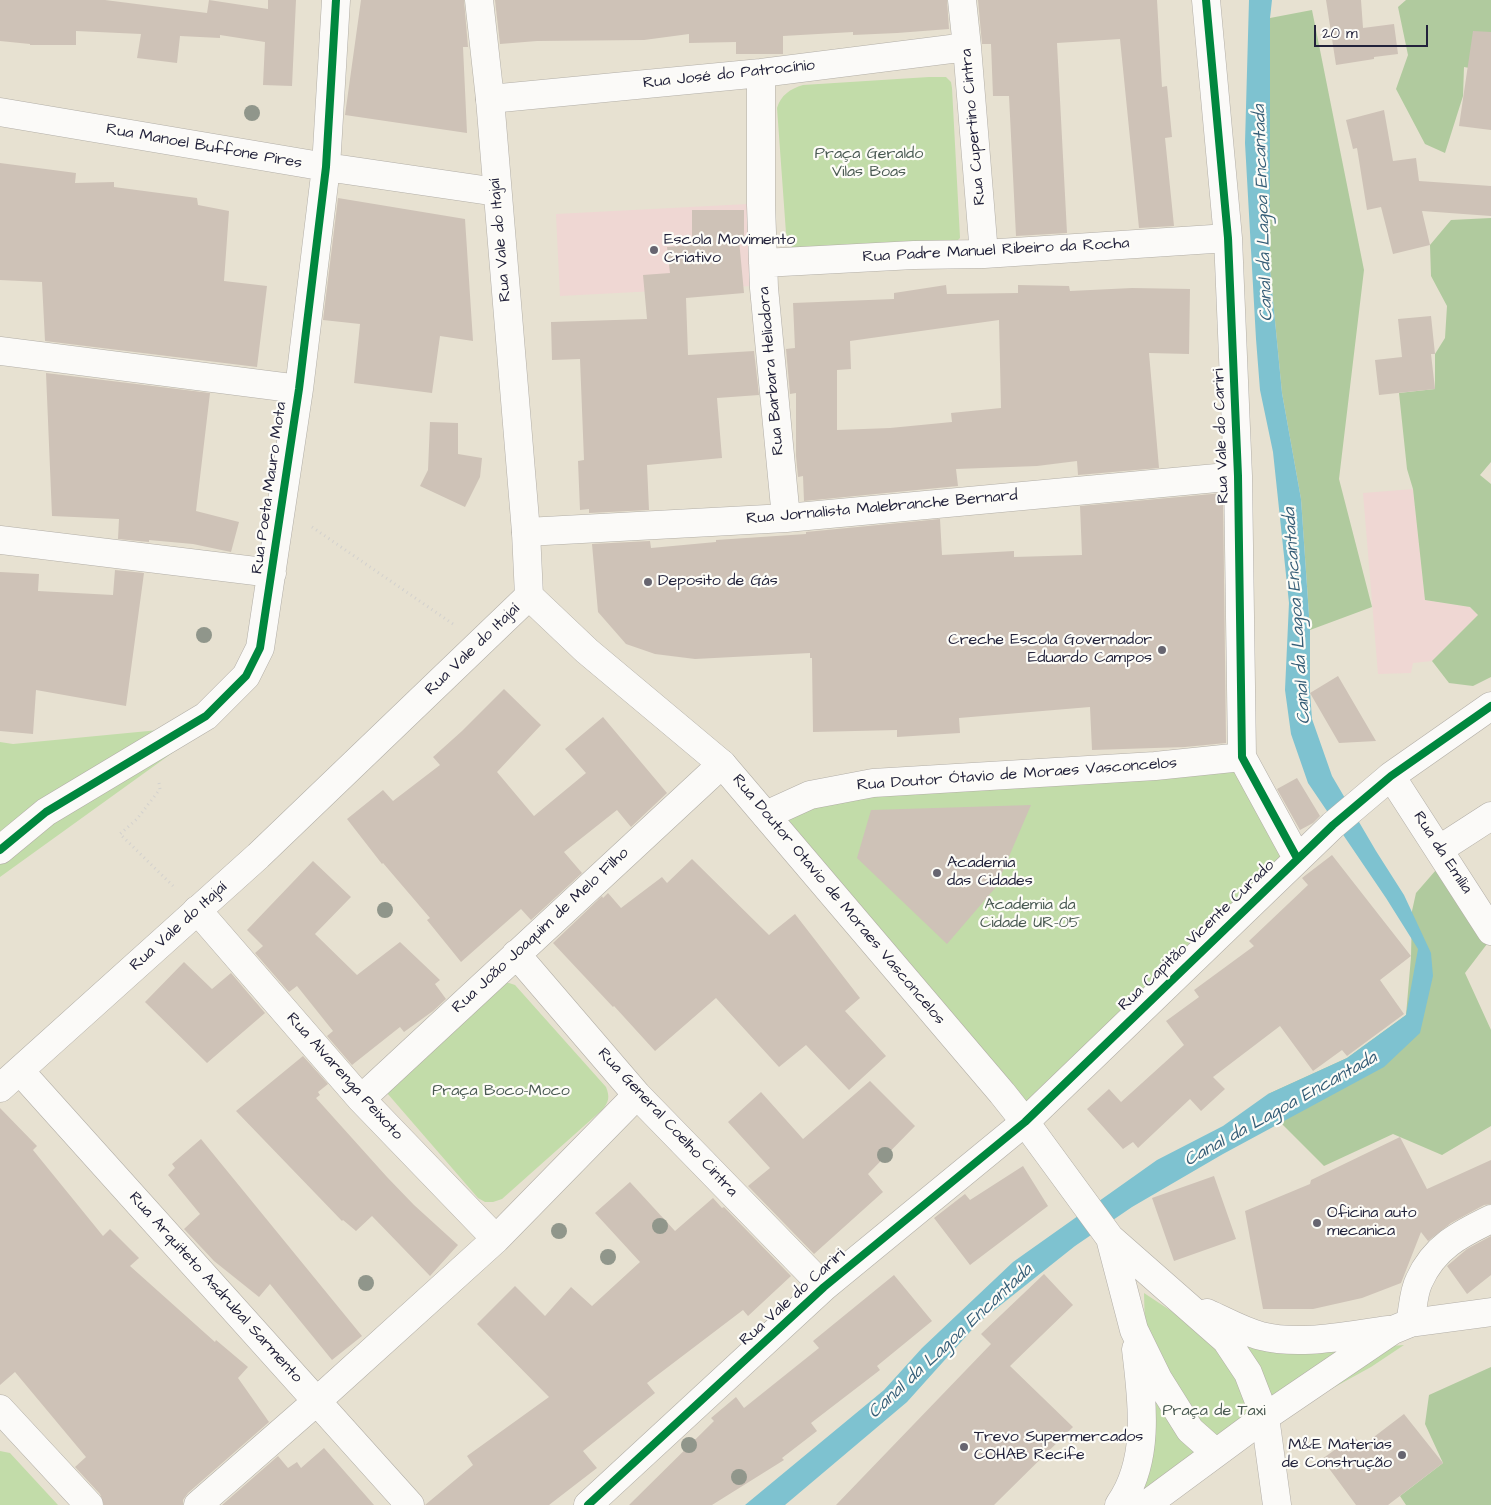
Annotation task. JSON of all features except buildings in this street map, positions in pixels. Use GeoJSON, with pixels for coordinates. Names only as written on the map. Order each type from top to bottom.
{"type":"FeatureCollection","features":[{"type":"Feature","properties":{"kind":"street","name":"Rua Poeta Mauro Mota"},"geometry":{"type":"LineString","coordinates":[[0,850],[46,812],[206,716],[246,676],[260,648],[299,389],[326,167],[336,0]]}},
{"type":"Feature","properties":{"kind":"street","name":"Rua Vale do Itajaí"},"geometry":{"type":"LineString","coordinates":[[0,1088],[258,856],[529,596],[526,532],[490,99],[479,0]]}},
{"type":"Feature","properties":{"kind":"street","name":"Rua Cupertino Cintra"},"geometry":{"type":"LineString","coordinates":[[962,0],[968,47],[984,254]]}},
{"type":"Feature","properties":{"kind":"street","name":"Rua Vale do Cariri"},"geometry":{"type":"LineString","coordinates":[[1206,0],[1228,238],[1238,476],[1242,757],[1297,858]]}},
{"type":"Feature","properties":{"kind":"street","name":"Rua José do Patrocínio"},"geometry":{"type":"LineString","coordinates":[[490,99],[761,73],[968,47]]}},
{"type":"Feature","properties":{"kind":"street","name":"Rua Barbara Heliodora"},"geometry":{"type":"LineString","coordinates":[[761,73],[763,263],[786,518]]}},
{"type":"Feature","properties":{"kind":"street","name":"Rua Manoel Buffone Pires"},"geometry":{"type":"LineString","coordinates":[[0,112],[326,167],[497,192]]}},
{"type":"Feature","properties":{"kind":"street","name":"Rua Padre Manuel Ribeiro da Rocha"},"geometry":{"type":"LineString","coordinates":[[763,263],[984,254],[1228,238]]}},
{"type":"Feature","properties":{"kind":"street"},"geometry":{"type":"LineString","coordinates":[[0,350],[299,389]]}},
{"type":"Feature","properties":{"kind":"street","name":"Rua Jornalista Malebranche Bernard"},"geometry":{"type":"LineString","coordinates":[[526,532],[786,518],[1238,476]]}},
{"type":"Feature","properties":{"kind":"street"},"geometry":{"type":"LineString","coordinates":[[0,540],[272,573]]}},
{"type":"Feature","properties":{"kind":"street","name":"Rua Doutor Otavio de Moraes Vasconcelos"},"geometry":{"type":"LineString","coordinates":[[529,596],[587,651],[722,764],[1025,1122],[1107,1234],[1217,1331],[1238,1356],[1248,1374],[1265,1417],[1277,1505]]}},
{"type":"Feature","properties":{"kind":"street","name":"Rua Capitão Vicente Curado"},"geometry":{"type":"LineString","coordinates":[[1025,1122],[1333,825],[1384,781],[1491,706]]}},
{"type":"Feature","properties":{"kind":"street","name":"Rua Doutor Ótavio de Moraes Vasconcelos"},"geometry":{"type":"LineString","coordinates":[[766,815],[810,795],[873,783],[1155,766],[1242,757]]}},
{"type":"Feature","properties":{"kind":"street","name":"Rua João Joaquim de Melo Filho"},"geometry":{"type":"LineString","coordinates":[[361,1098],[722,764]]}},
{"type":"Feature","properties":{"kind":"street","name":"Rua da Emília"},"geometry":{"type":"LineString","coordinates":[[1384,781],[1440,849],[1491,931]]}},
{"type":"Feature","properties":{"kind":"street"},"geometry":{"type":"LineString","coordinates":[[1440,849],[1491,816]]}},
{"type":"Feature","properties":{"kind":"street","name":"Rua Alvarenga Peixoto"},"geometry":{"type":"LineString","coordinates":[[197,910],[361,1098],[496,1239]]}},
{"type":"Feature","properties":{"kind":"street","name":"Rua General Coelho Cintra"},"geometry":{"type":"LineString","coordinates":[[516,954],[637,1095],[824,1287]]}},
{"type":"Feature","properties":{"kind":"street","name":"Rua Arquiteto Asdrubal Sarmento"},"geometry":{"type":"LineString","coordinates":[[20,1071],[410,1505]]}},
{"type":"Feature","properties":{"kind":"street"},"geometry":{"type":"LineString","coordinates":[[198,1505],[317,1401],[496,1239],[637,1095]]}},
{"type":"Feature","properties":{"kind":"street","name":"Rua Vale do Cariri"},"geometry":{"type":"LineString","coordinates":[[588,1505],[824,1287],[1025,1122]]}},
{"type":"Feature","properties":{"kind":"street"},"geometry":{"type":"LineString","coordinates":[[1146,1505],[1265,1417],[1401,1327],[1418,1282],[1436,1253],[1458,1235],[1491,1219]]}},
{"type":"Feature","properties":{"kind":"street","name":"Rua Doutor Otavio de Moraes Vasconcelos"},"geometry":{"type":"LineString","coordinates":[[1107,1234],[1134,1330],[1158,1379],[1190,1430],[1216,1453]]}},
{"type":"Feature","properties":{"kind":"street"},"geometry":{"type":"LineString","coordinates":[[1183,1301],[1242,1329],[1261,1336],[1280,1339],[1308,1340],[1491,1312]]}},
{"type":"Feature","properties":{"kind":"street"},"geometry":{"type":"LineString","coordinates":[[1119,1505],[1124,1499],[1136,1471],[1143,1426],[1134,1330]]}},
{"type":"Feature","properties":{"kind":"street"},"geometry":{"type":"LineString","coordinates":[[1,1412],[90,1505]]}},
{"type":"Feature","properties":{"kind":"path"},"geometry":{"type":"LineString","coordinates":[[280,506],[481,642]]}},
{"type":"Feature","properties":{"kind":"path"},"geometry":{"type":"LineString","coordinates":[[155,745],[160,789],[138,818],[120,834],[197,910]]}},
{"type":"Feature","properties":{"kind":"shaded area","name":"Escola Movimento Criativo"},"geometry":{"type":"Polygon","coordinates":[[[748,204],[752,286],[560,296],[556,214],[748,204]]]}},
{"type":"Feature","properties":{"kind":"shaded area"},"geometry":{"type":"Polygon","coordinates":[[[1413,489],[1425,600],[1470,607],[1478,615],[1432,661],[1413,663],[1411,673],[1378,674],[1363,493],[1413,489]]]}},
{"type":"Feature","properties":{"kind":"green space"},"geometry":{"type":"Polygon","coordinates":[[[1406,0],[1491,0],[1491,72],[1464,67],[1463,96],[1445,153],[1425,144],[1396,89],[1408,55],[1398,7],[1406,0]]]}},
{"type":"Feature","properties":{"kind":"green space"},"geometry":{"type":"Polygon","coordinates":[[[1312,10],[1364,270],[1339,479],[1372,607],[1310,630],[1301,499],[1282,393],[1270,269],[1270,18],[1312,10]]]}},
{"type":"Feature","properties":{"kind":"green space","name":"Praça Geraldo Vilas Boas"},"geometry":{"type":"Polygon","coordinates":[[[946,77],[951,82],[960,238],[956,242],[798,250],[792,247],[786,233],[777,108],[784,96],[794,88],[803,85],[946,77]]]}},
{"type":"Feature","properties":{"kind":"green space"},"geometry":{"type":"Polygon","coordinates":[[[1491,218],[1491,462],[1480,475],[1491,484],[1491,677],[1473,686],[1449,683],[1432,661],[1478,615],[1470,607],[1425,600],[1413,489],[1407,469],[1399,393],[1435,389],[1435,354],[1445,338],[1447,306],[1431,276],[1430,245],[1451,220],[1491,218]]]}},
{"type":"Feature","properties":{"kind":"green space"},"geometry":{"type":"Polygon","coordinates":[[[211,725],[0,877],[0,742],[13,744],[211,725]]]}},
{"type":"Feature","properties":{"kind":"green space","name":"Academia da Cidade UR-05"},"geometry":{"type":"Polygon","coordinates":[[[1135,769],[1250,771],[1285,853],[1023,1131],[762,821],[869,779],[1135,769]]]}},
{"type":"Feature","properties":{"kind":"green space"},"geometry":{"type":"Polygon","coordinates":[[[1436,870],[1487,944],[1465,973],[1491,1030],[1491,1126],[1442,1155],[1393,1134],[1324,1166],[1280,1122],[1268,1094],[1347,1058],[1406,1015],[1411,957],[1412,911],[1416,893],[1436,870]]]}},
{"type":"Feature","properties":{"kind":"green space","name":"Praça Boco-Moco"},"geometry":{"type":"Polygon","coordinates":[[[501,983],[515,985],[606,1087],[608,1097],[602,1110],[502,1199],[485,1202],[478,1198],[387,1093],[501,983]]]}},
{"type":"Feature","properties":{"kind":"green space","name":"Praça de Taxi"},"geometry":{"type":"Polygon","coordinates":[[[1144,1293],[1209,1336],[1314,1352],[1404,1345],[1371,1367],[1126,1502],[1146,1365],[1144,1293]]]}},
{"type":"Feature","properties":{"kind":"green space"},"geometry":{"type":"Polygon","coordinates":[[[1491,1367],[1491,1505],[1406,1505],[1400,1496],[1443,1463],[1425,1424],[1429,1395],[1491,1367]]]}},
{"type":"Feature","properties":{"kind":"green space"},"geometry":{"type":"Polygon","coordinates":[[[0,1451],[10,1453],[58,1505],[0,1505],[0,1451]]]}},
{"type":"Feature","properties":{"kind":"water","name":"Canal da Lagoa Encantada"},"geometry":{"type":"Polygon","coordinates":[[[1249,0],[1272,0],[1270,18],[1270,269],[1282,393],[1301,499],[1310,630],[1312,719],[1332,776],[1404,895],[1431,953],[1433,976],[1420,1033],[1384,1067],[1223,1154],[1132,1207],[1075,1246],[978,1323],[907,1402],[785,1505],[745,1505],[884,1390],[922,1348],[1013,1262],[1157,1160],[1223,1126],[1268,1094],[1347,1058],[1406,1015],[1418,949],[1308,783],[1291,734],[1285,690],[1289,603],[1273,452],[1260,390],[1256,339],[1245,143],[1249,0]]]}},
{"type":"Feature","properties":{"kind":"cycle path"},"geometry":{"type":"LineString","coordinates":[[0,850],[46,812],[206,716],[246,676],[260,648],[299,389],[326,167],[336,0]]}},
{"type":"Feature","properties":{"kind":"cycle path"},"geometry":{"type":"LineString","coordinates":[[1206,0],[1228,238],[1238,476],[1242,757],[1297,858]]}},
{"type":"Feature","properties":{"kind":"cycle path"},"geometry":{"type":"LineString","coordinates":[[588,1505],[824,1287],[1025,1122],[1333,825],[1391,776],[1491,706]]}},
{"type":"Feature","properties":{"kind":"place","name":"Escola Movimento Criativo"},"geometry":{"type":"Point","coordinates":[654,250]}},
{"type":"Feature","properties":{"kind":"place","name":"Deposito de Gás"},"geometry":{"type":"Point","coordinates":[648,582]}},
{"type":"Feature","properties":{"kind":"place","name":"Creche Escola Governador Eduardo Campos"},"geometry":{"type":"Point","coordinates":[1162,650]}},
{"type":"Feature","properties":{"kind":"place","name":"Academia das Cidades"},"geometry":{"type":"Point","coordinates":[937,873]}},
{"type":"Feature","properties":{"kind":"place","name":"Oficina auto mecanica"},"geometry":{"type":"Point","coordinates":[1317,1223]}},
{"type":"Feature","properties":{"kind":"place","name":"Trevo Supermercados COHAB Recife"},"geometry":{"type":"Point","coordinates":[964,1447]}},
{"type":"Feature","properties":{"kind":"place","name":"M&E Materias de Construção"},"geometry":{"type":"Point","coordinates":[1402,1455]}}]}
